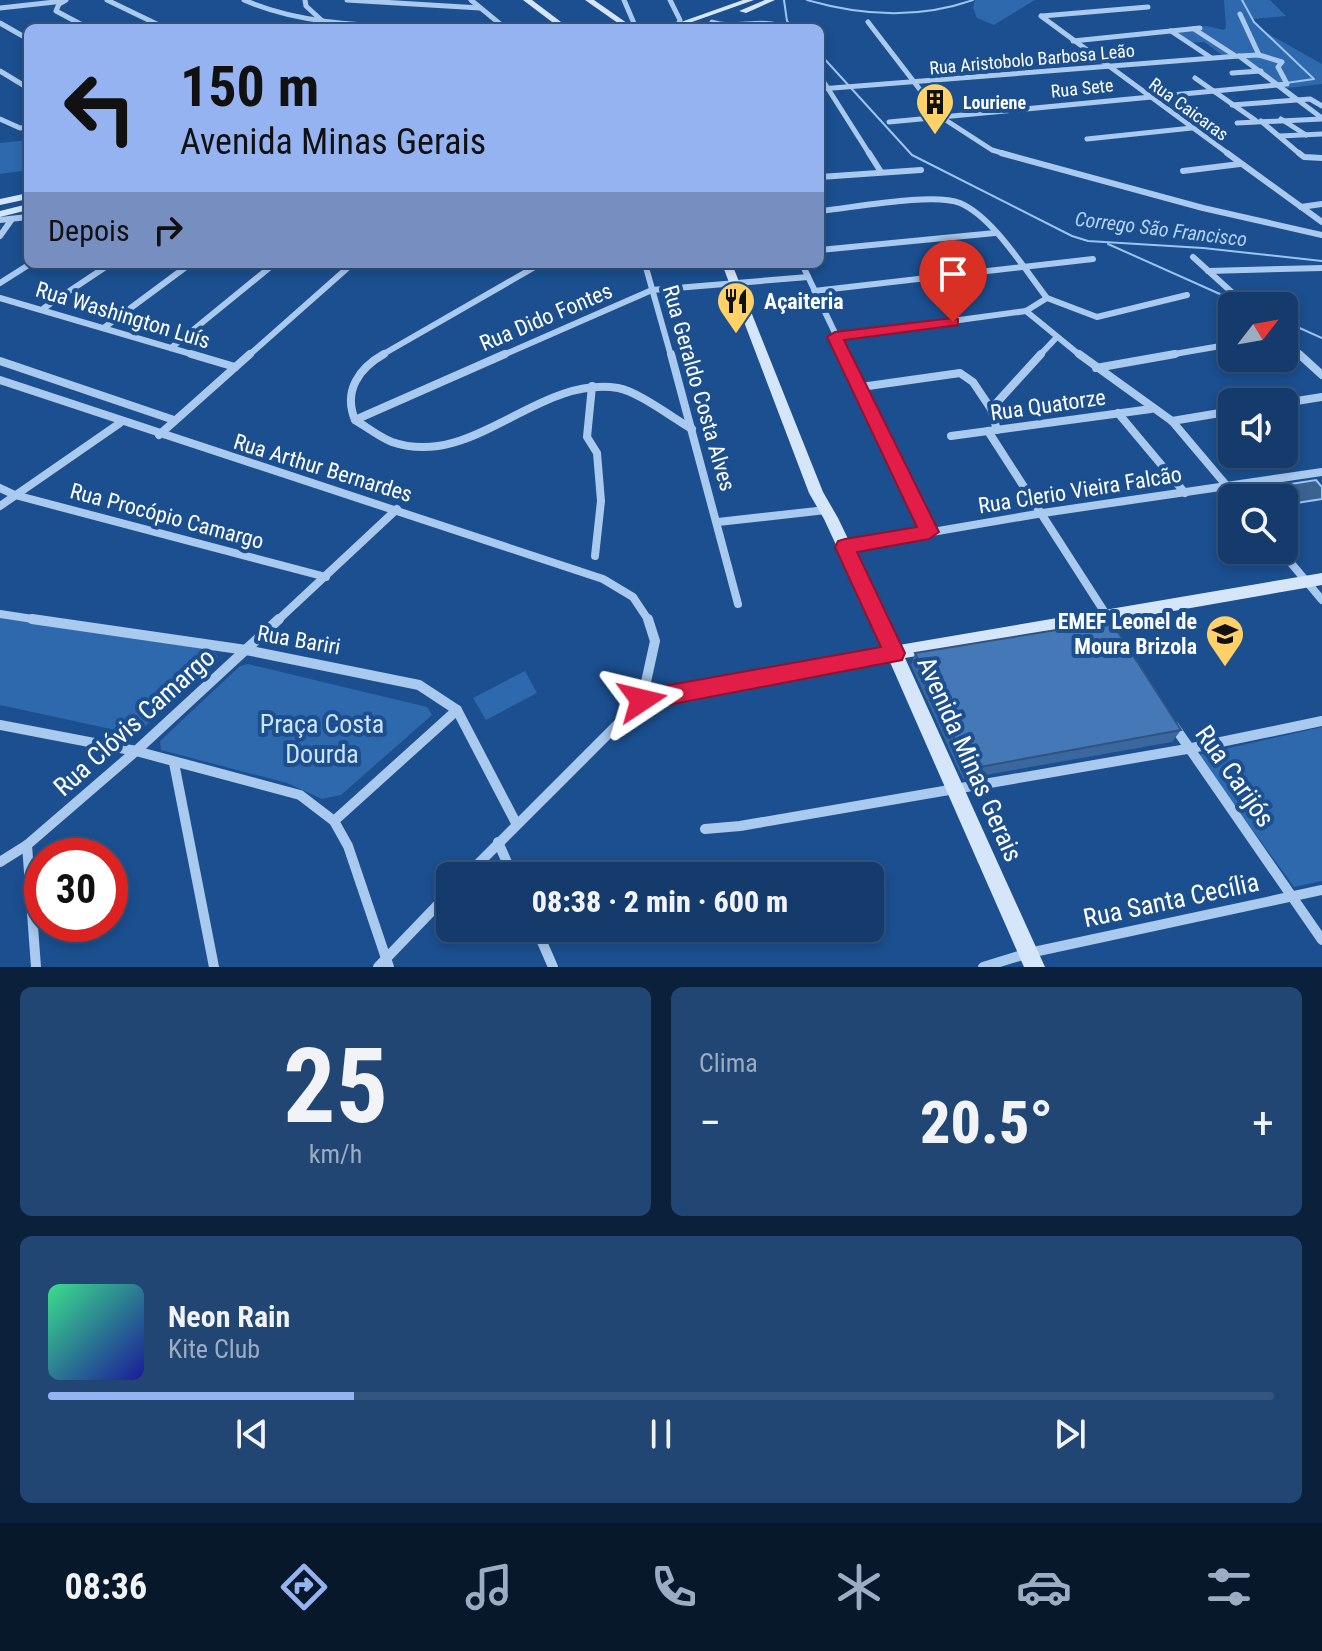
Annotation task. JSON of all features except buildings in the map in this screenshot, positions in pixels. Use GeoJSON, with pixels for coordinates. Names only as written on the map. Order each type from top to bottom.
{"type":"FeatureCollection","features":[{"type":"Feature","properties":{"kind":"street"},"geometry":{"type":"LineString","coordinates":[[0,8],[65,0]]}},
{"type":"Feature","properties":{"kind":"street"},"geometry":{"type":"LineString","coordinates":[[65,0],[56,7],[57,12],[80,24]]}},
{"type":"Feature","properties":{"kind":"street"},"geometry":{"type":"LineString","coordinates":[[107,0],[157,24]]}},
{"type":"Feature","properties":{"kind":"street"},"geometry":{"type":"LineString","coordinates":[[244,0],[270,11],[319,19],[387,24]]}},
{"type":"Feature","properties":{"kind":"street"},"geometry":{"type":"LineString","coordinates":[[305,0],[306,6],[325,24]]}},
{"type":"Feature","properties":{"kind":"street"},"geometry":{"type":"LineString","coordinates":[[347,0],[480,8],[487,1]]}},
{"type":"Feature","properties":{"kind":"street"},"geometry":{"type":"LineString","coordinates":[[416,0],[424,7]]}},
{"type":"Feature","properties":{"kind":"street"},"geometry":{"type":"LineString","coordinates":[[471,0],[500,24]]}},
{"type":"Feature","properties":{"kind":"street"},"geometry":{"type":"LineString","coordinates":[[527,0],[560,24]]}},
{"type":"Feature","properties":{"kind":"street"},"geometry":{"type":"LineString","coordinates":[[624,0],[634,24]]}},
{"type":"Feature","properties":{"kind":"street"},"geometry":{"type":"LineString","coordinates":[[670,0],[680,20],[678,24]]}},
{"type":"Feature","properties":{"kind":"street"},"geometry":{"type":"LineString","coordinates":[[681,24],[750,0]]}},
{"type":"Feature","properties":{"kind":"street"},"geometry":{"type":"LineString","coordinates":[[722,24],[771,0]]}},
{"type":"Feature","properties":{"kind":"street"},"geometry":{"type":"LineString","coordinates":[[594,1],[625,24]]}},
{"type":"Feature","properties":{"kind":"street","name":"Rua Caicaras"},"geometry":{"type":"LineString","coordinates":[[1148,7],[1041,16],[1322,222]]}},
{"type":"Feature","properties":{"kind":"street"},"geometry":{"type":"LineString","coordinates":[[1240,14],[1259,55],[1282,62],[1278,67],[1279,73],[1287,84],[1277,84]]}},
{"type":"Feature","properties":{"kind":"street"},"geometry":{"type":"LineString","coordinates":[[868,22],[941,117],[996,151],[1203,208],[1322,235]]}},
{"type":"Feature","properties":{"kind":"street"},"geometry":{"type":"LineString","coordinates":[[2,27],[24,37]]}},
{"type":"Feature","properties":{"kind":"street"},"geometry":{"type":"LineString","coordinates":[[1073,41],[1197,28],[1322,117]]}},
{"type":"Feature","properties":{"kind":"street"},"geometry":{"type":"LineString","coordinates":[[1171,31],[1212,58]]}},
{"type":"Feature","properties":{"kind":"street","name":"Rua Aristobolo Barbosa Leão"},"geometry":{"type":"LineString","coordinates":[[824,88],[1259,55]]}},
{"type":"Feature","properties":{"kind":"street"},"geometry":{"type":"LineString","coordinates":[[0,71],[24,86]]}},
{"type":"Feature","properties":{"kind":"street"},"geometry":{"type":"LineString","coordinates":[[1232,73],[1261,71]]}},
{"type":"Feature","properties":{"kind":"street"},"geometry":{"type":"LineString","coordinates":[[0,81],[10,77]]}},
{"type":"Feature","properties":{"kind":"street"},"geometry":{"type":"LineString","coordinates":[[1195,78],[1280,136],[1304,157],[1322,158]]}},
{"type":"Feature","properties":{"kind":"street","name":"Rua Sete"},"geometry":{"type":"LineString","coordinates":[[889,122],[1277,84]]}},
{"type":"Feature","properties":{"kind":"street"},"geometry":{"type":"LineString","coordinates":[[824,88],[881,172]]}},
{"type":"Feature","properties":{"kind":"street"},"geometry":{"type":"LineString","coordinates":[[1232,105],[1313,100],[1322,106]]}},
{"type":"Feature","properties":{"kind":"street"},"geometry":{"type":"LineString","coordinates":[[1237,123],[1322,117]]}},
{"type":"Feature","properties":{"kind":"street"},"geometry":{"type":"LineString","coordinates":[[0,119],[24,128]]}},
{"type":"Feature","properties":{"kind":"street"},"geometry":{"type":"LineString","coordinates":[[1281,119],[1307,136]]}},
{"type":"Feature","properties":{"kind":"street"},"geometry":{"type":"LineString","coordinates":[[1087,139],[1192,128]]}},
{"type":"Feature","properties":{"kind":"street"},"geometry":{"type":"LineString","coordinates":[[1280,136],[1322,134]]}},
{"type":"Feature","properties":{"kind":"street"},"geometry":{"type":"LineString","coordinates":[[1183,171],[1240,164]]}},
{"type":"Feature","properties":{"kind":"street"},"geometry":{"type":"LineString","coordinates":[[824,175],[921,170]]}},
{"type":"Feature","properties":{"kind":"street"},"geometry":{"type":"LineString","coordinates":[[0,202],[24,197]]}},
{"type":"Feature","properties":{"kind":"street"},"geometry":{"type":"LineString","coordinates":[[824,211],[938,201],[961,203],[995,233],[1047,298],[1097,317],[1187,295]]}},
{"type":"Feature","properties":{"kind":"street"},"geometry":{"type":"LineString","coordinates":[[1301,207],[1322,204]]}},
{"type":"Feature","properties":{"kind":"street"},"geometry":{"type":"LineString","coordinates":[[0,236],[12,215],[24,209]]}},
{"type":"Feature","properties":{"kind":"street"},"geometry":{"type":"LineString","coordinates":[[0,217],[24,216]]}},
{"type":"Feature","properties":{"kind":"street"},"geometry":{"type":"LineString","coordinates":[[824,250],[995,233]]}},
{"type":"Feature","properties":{"kind":"street"},"geometry":{"type":"LineString","coordinates":[[1193,257],[1231,292]]}},
{"type":"Feature","properties":{"kind":"street"},"geometry":{"type":"LineString","coordinates":[[814,291],[1093,259]]}},
{"type":"Feature","properties":{"kind":"street"},"geometry":{"type":"LineString","coordinates":[[0,283],[24,268]]}},
{"type":"Feature","properties":{"kind":"street"},"geometry":{"type":"LineString","coordinates":[[44,308],[104,268]]}},
{"type":"Feature","properties":{"kind":"street"},"geometry":{"type":"LineString","coordinates":[[105,327],[185,268]]}},
{"type":"Feature","properties":{"kind":"street"},"geometry":{"type":"LineString","coordinates":[[171,348],[269,268]]}},
{"type":"Feature","properties":{"kind":"street"},"geometry":{"type":"LineString","coordinates":[[159,435],[347,268]]}},
{"type":"Feature","properties":{"kind":"street"},"geometry":{"type":"LineString","coordinates":[[533,268],[370,362],[354,381],[349,400],[355,420],[393,445],[427,446],[476,435],[570,391],[592,386],[621,388],[692,429]]}},
{"type":"Feature","properties":{"kind":"street","name":"Rua Geraldo Costa Alves"},"geometry":{"type":"LineString","coordinates":[[646,268],[738,604]]}},
{"type":"Feature","properties":{"kind":"street"},"geometry":{"type":"LineString","coordinates":[[720,268],[729,283]]}},
{"type":"Feature","properties":{"kind":"street"},"geometry":{"type":"LineString","coordinates":[[727,268],[729,283]]}},
{"type":"Feature","properties":{"kind":"street"},"geometry":{"type":"LineString","coordinates":[[804,268],[929,532]]}},
{"type":"Feature","properties":{"kind":"street"},"geometry":{"type":"LineString","coordinates":[[1208,271],[1322,268]]}},
{"type":"Feature","properties":{"kind":"street","name":"Rua Dido Fontes"},"geometry":{"type":"LineString","coordinates":[[355,420],[652,290],[808,277]]}},
{"type":"Feature","properties":{"kind":"street","name":"Avenida Minas Gerais"},"geometry":{"type":"LineString","coordinates":[[729,283],[807,495],[837,529],[1032,960]]}},
{"type":"Feature","properties":{"kind":"street","name":"Rua Washington Luís"},"geometry":{"type":"LineString","coordinates":[[0,298],[44,308],[235,367]]}},
{"type":"Feature","properties":{"kind":"street"},"geometry":{"type":"LineString","coordinates":[[835,337],[1026,311],[1047,298]]}},
{"type":"Feature","properties":{"kind":"street"},"geometry":{"type":"LineString","coordinates":[[1026,311],[1096,368],[1172,421],[1225,484]]}},
{"type":"Feature","properties":{"kind":"street"},"geometry":{"type":"LineString","coordinates":[[991,409],[1057,337]]}},
{"type":"Feature","properties":{"kind":"street"},"geometry":{"type":"LineString","coordinates":[[1096,368],[1218,346]]}},
{"type":"Feature","properties":{"kind":"street"},"geometry":{"type":"LineString","coordinates":[[1298,354],[1322,375]]}},
{"type":"Feature","properties":{"kind":"street"},"geometry":{"type":"LineString","coordinates":[[0,361],[174,420]]}},
{"type":"Feature","properties":{"kind":"street"},"geometry":{"type":"LineString","coordinates":[[861,387],[960,373],[973,382],[991,409],[993,431],[1112,623]]}},
{"type":"Feature","properties":{"kind":"street","name":"Rua Arthur Bernardes"},"geometry":{"type":"LineString","coordinates":[[0,380],[120,423],[397,509],[603,579],[633,597],[651,623],[655,641],[642,700]]}},
{"type":"Feature","properties":{"kind":"street"},"geometry":{"type":"LineString","coordinates":[[592,386],[587,437],[597,453],[601,501],[595,556]]}},
{"type":"Feature","properties":{"kind":"street"},"geometry":{"type":"LineString","coordinates":[[1298,401],[1322,397]]}},
{"type":"Feature","properties":{"kind":"street","name":"Rua Quatorze"},"geometry":{"type":"LineString","coordinates":[[951,436],[1151,409]]}},
{"type":"Feature","properties":{"kind":"street"},"geometry":{"type":"LineString","coordinates":[[1118,413],[1185,493]]}},
{"type":"Feature","properties":{"kind":"street"},"geometry":{"type":"LineString","coordinates":[[1172,421],[1218,413]]}},
{"type":"Feature","properties":{"kind":"street"},"geometry":{"type":"LineString","coordinates":[[0,506],[120,423]]}},
{"type":"Feature","properties":{"kind":"street","name":"Rua Clerio Vieira Falcão"},"geometry":{"type":"LineString","coordinates":[[1247,484],[1322,472]]}},
{"type":"Feature","properties":{"kind":"street","name":"Rua Procópio Camargo"},"geometry":{"type":"LineString","coordinates":[[0,488],[15,495],[326,577]]}},
{"type":"Feature","properties":{"kind":"street","name":"Rua Clerio Vieira Falcão"},"geometry":{"type":"LineString","coordinates":[[845,547],[1043,513],[1218,488]]}},
{"type":"Feature","properties":{"kind":"street","name":"Rua Clóvis Camargo"},"geometry":{"type":"LineString","coordinates":[[35,838],[136,751],[397,509]]}},
{"type":"Feature","properties":{"kind":"street","name":"Rua Geraldo Costa Alves"},"geometry":{"type":"LineString","coordinates":[[718,522],[822,511]]}},
{"type":"Feature","properties":{"kind":"street"},"geometry":{"type":"LineString","coordinates":[[1296,564],[1314,580],[1322,600]]}},
{"type":"Feature","properties":{"kind":"street"},"geometry":{"type":"LineString","coordinates":[[479,862],[642,700],[894,653],[1112,623],[1314,580]]}},
{"type":"Feature","properties":{"kind":"street","name":"Rua Bariri"},"geometry":{"type":"LineString","coordinates":[[0,614],[246,650],[419,685],[457,710],[516,823]]}},
{"type":"Feature","properties":{"kind":"street"},"geometry":{"type":"LineString","coordinates":[[334,821],[457,710]]}},
{"type":"Feature","properties":{"kind":"street"},"geometry":{"type":"LineString","coordinates":[[705,829],[740,826],[1187,749],[1322,721]]}},
{"type":"Feature","properties":{"kind":"street","name":"Rua Carijós"},"geometry":{"type":"LineString","coordinates":[[1171,722],[1322,940]]}},
{"type":"Feature","properties":{"kind":"street"},"geometry":{"type":"LineString","coordinates":[[0,725],[136,751],[300,795],[334,821],[348,846],[385,964]]}},
{"type":"Feature","properties":{"kind":"street"},"geometry":{"type":"LineString","coordinates":[[174,763],[214,967]]}},
{"type":"Feature","properties":{"kind":"street"},"geometry":{"type":"LineString","coordinates":[[498,842],[507,862]]}},
{"type":"Feature","properties":{"kind":"street","name":"Rua Clóvis Camargo"},"geometry":{"type":"LineString","coordinates":[[0,862],[24,847]]}},
{"type":"Feature","properties":{"kind":"street","name":"Rua Santa Cecília"},"geometry":{"type":"LineString","coordinates":[[983,967],[1032,960],[1322,890]]}},
{"type":"Feature","properties":{"kind":"street"},"geometry":{"type":"LineString","coordinates":[[385,964],[436,908]]}},
{"type":"Feature","properties":{"kind":"street"},"geometry":{"type":"LineString","coordinates":[[34,942],[36,967]]}},
{"type":"Feature","properties":{"kind":"street"},"geometry":{"type":"LineString","coordinates":[[542,942],[553,967]]}},
{"type":"Feature","properties":{"kind":"green space"},"geometry":{"type":"Polygon","coordinates":[[[975,0],[1035,0],[994,25],[977,18],[973,8],[975,0]]]}},
{"type":"Feature","properties":{"kind":"green space"},"geometry":{"type":"Polygon","coordinates":[[[1224,0],[1270,0],[1286,16],[1253,19],[1260,29],[1322,64],[1322,84],[1287,88],[1237,54],[1222,55],[1204,42],[1186,43],[1166,30],[1207,26],[1224,30],[1224,0]]]}},
{"type":"Feature","properties":{"kind":"green space"},"geometry":{"type":"Polygon","coordinates":[[[24,140],[24,171],[0,174],[0,143],[24,140]]]}},
{"type":"Feature","properties":{"kind":"green space"},"geometry":{"type":"Polygon","coordinates":[[[0,610],[213,650],[218,657],[215,665],[143,728],[129,733],[0,705],[0,610]]]}},
{"type":"Feature","properties":{"kind":"green space","name":"Praça Costa Dourda"},"geometry":{"type":"Polygon","coordinates":[[[248,664],[427,707],[432,715],[341,795],[322,799],[287,783],[161,750],[160,741],[240,666],[248,664]]]}},
{"type":"Feature","properties":{"kind":"green space"},"geometry":{"type":"Polygon","coordinates":[[[525,671],[537,693],[486,720],[473,698],[525,671]]]}},
{"type":"Feature","properties":{"kind":"green space"},"geometry":{"type":"Polygon","coordinates":[[[1322,727],[1322,881],[1294,887],[1198,755],[1322,727]]]}},
{"type":"Feature","properties":{"kind":"shaded area"},"geometry":{"type":"Polygon","coordinates":[[[1316,480],[1322,487],[1322,499],[1298,503],[1298,484],[1291,484],[1316,480]]]}},
{"type":"Feature","properties":{"kind":"waterway","name":"Corrego São Francisco"},"geometry":{"type":"LineString","coordinates":[[784,0],[790,24]]}},
{"type":"Feature","properties":{"kind":"waterway"},"geometry":{"type":"LineString","coordinates":[[807,0],[890,13],[932,10],[973,0]]}},
{"type":"Feature","properties":{"kind":"waterway"},"geometry":{"type":"LineString","coordinates":[[1242,0],[1254,22],[1314,79],[1286,83]]}},
{"type":"Feature","properties":{"kind":"waterway","name":"Corrego São Francisco"},"geometry":{"type":"LineString","coordinates":[[824,58],[912,155],[1072,236],[1088,241],[1203,248],[1322,261]]}},
{"type":"Feature","properties":{"kind":"waterway"},"geometry":{"type":"LineString","coordinates":[[1275,85],[1293,99]]}},
{"type":"Feature","properties":{"kind":"waterway"},"geometry":{"type":"LineString","coordinates":[[1108,244],[1218,293]]}},
{"type":"Feature","properties":{"kind":"waterway"},"geometry":{"type":"LineString","coordinates":[[1298,327],[1322,338]]}},
{"type":"Feature","properties":{"kind":"place","name":"Louriene"},"geometry":{"type":"Point","coordinates":[935,136]}},
{"type":"Feature","properties":{"kind":"place","name":"Açaiteria"},"geometry":{"type":"Point","coordinates":[736,335]}},
{"type":"Feature","properties":{"kind":"place","name":"EMEF Leonel de Moura Brizola"},"geometry":{"type":"Point","coordinates":[1225,668]}},
{"type":"Feature","properties":{"kind":"route"},"geometry":{"type":"LineString","coordinates":[[642,700],[894,653],[845,547],[929,532],[835,337],[953,322]]}}]}
